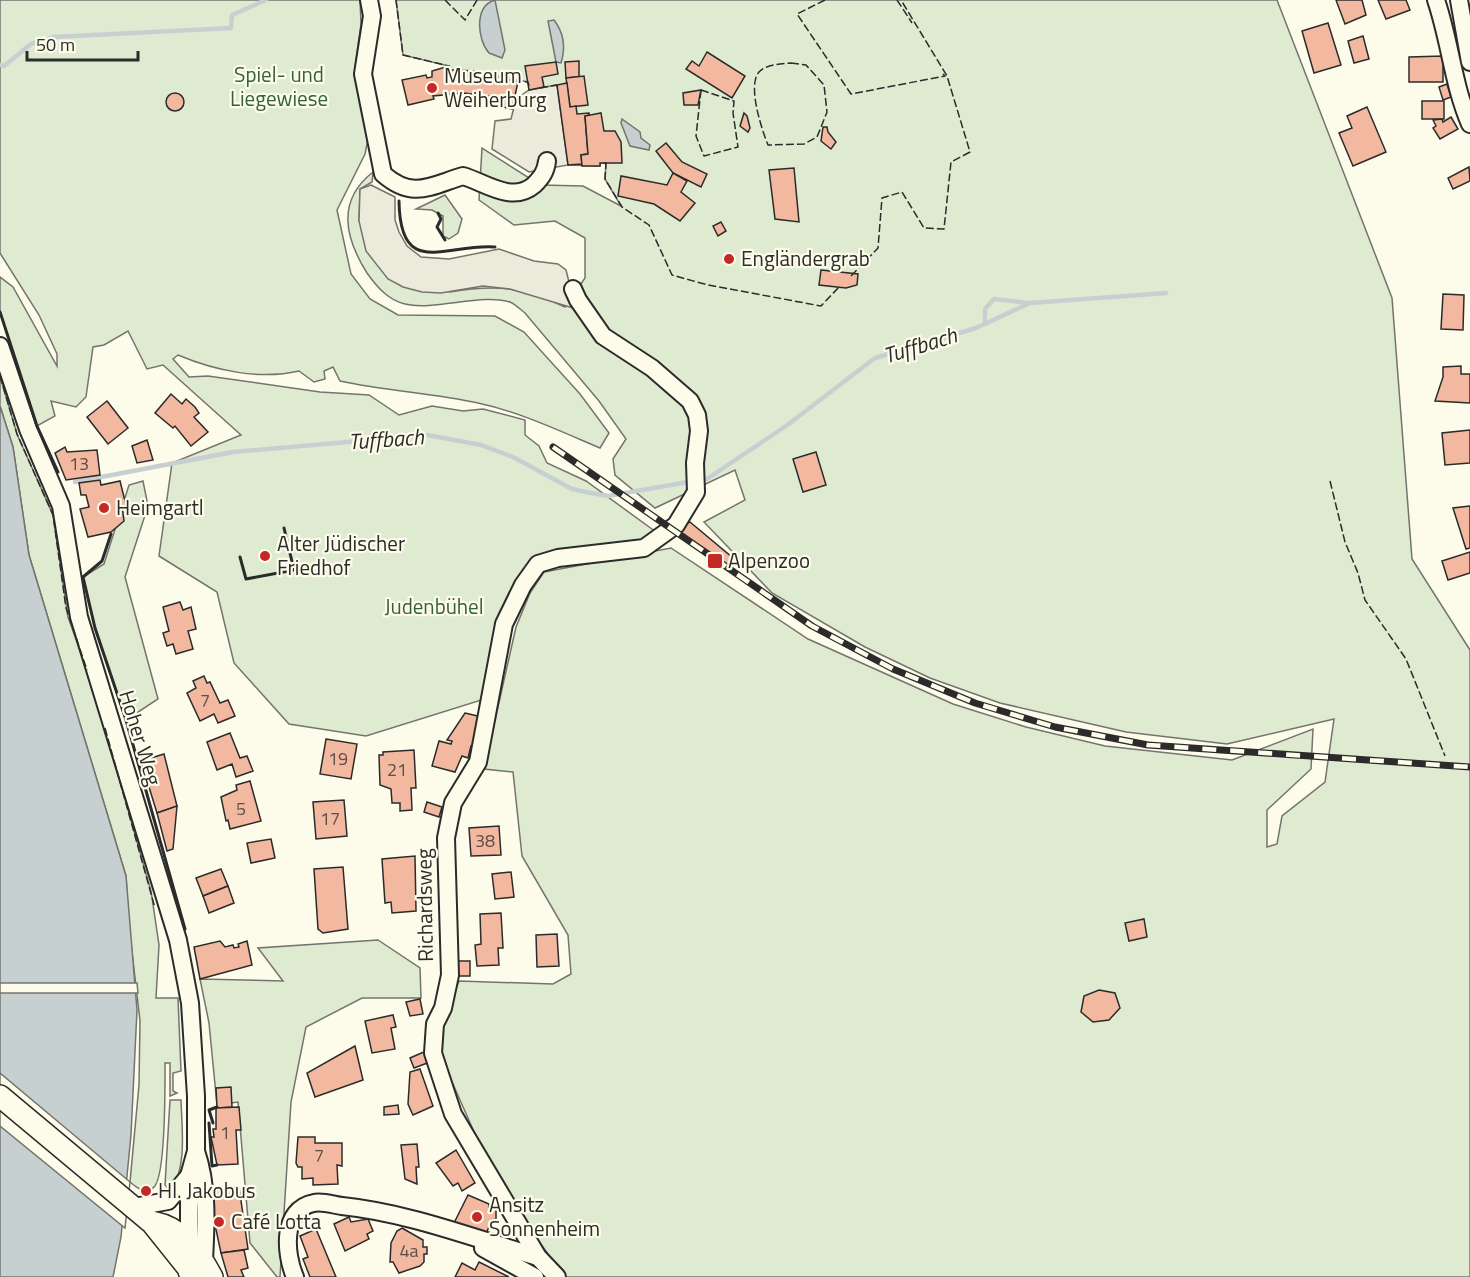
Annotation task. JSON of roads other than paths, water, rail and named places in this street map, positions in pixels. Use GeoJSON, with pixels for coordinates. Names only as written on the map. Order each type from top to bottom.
{"type":"FeatureCollection","features":[{"type":"Feature","properties":{"kind":"main road"},"geometry":{"type":"LineString","coordinates":[[0,1096],[152,1223],[171,1226],[197,1266]]}},
{"type":"Feature","properties":{"kind":"street"},"geometry":{"type":"LineString","coordinates":[[369,0],[372,16],[363,74],[383,174],[398,185],[410,189],[423,189],[463,176],[496,190],[522,191],[529,189],[544,174],[547,161]]}},
{"type":"Feature","properties":{"kind":"street"},"geometry":{"type":"LineString","coordinates":[[1436,0],[1450,48],[1458,98],[1470,124]]}},
{"type":"Feature","properties":{"kind":"street"},"geometry":{"type":"LineString","coordinates":[[1460,0],[1470,62]]}},
{"type":"Feature","properties":{"kind":"street","name":"Richardsweg"},"geometry":{"type":"LineString","coordinates":[[557,1277],[538,1257],[453,1114],[433,1053],[435,1024],[443,1008],[450,975],[446,838],[453,803],[478,762],[504,624],[523,585],[538,564],[558,558],[644,548],[676,525],[696,492],[695,464],[699,431],[697,415],[690,401],[652,368],[603,336],[573,289]]}},
{"type":"Feature","properties":{"kind":"street","name":"Hoher Weg"},"geometry":{"type":"LineString","coordinates":[[0,346],[28,429],[61,506],[80,618],[178,940],[190,1012],[196,1151],[203,1173],[206,1230],[197,1266]]}},
{"type":"Feature","properties":{"kind":"street","name":"Hoher Weg"},"geometry":{"type":"LineString","coordinates":[[196,1151],[189,1176],[197,1266]]}},
{"type":"Feature","properties":{"kind":"street"},"geometry":{"type":"LineString","coordinates":[[134,1207],[168,1201],[189,1176]]}},
{"type":"Feature","properties":{"kind":"street"},"geometry":{"type":"LineString","coordinates":[[295,1277],[290,1267],[287,1234],[295,1214],[314,1203],[378,1210],[538,1257]]}},
{"type":"Feature","properties":{"kind":"street"},"geometry":{"type":"LineString","coordinates":[[458,1234],[535,1277]]}},
{"type":"Feature","properties":{"kind":"waterway"},"geometry":{"type":"LineString","coordinates":[[0,65],[4,66],[31,44],[54,37],[231,28],[232,15],[266,0]]}},
{"type":"Feature","properties":{"kind":"waterway","name":"Tuffbach"},"geometry":{"type":"LineString","coordinates":[[707,479],[786,426],[875,358],[976,328],[1030,303],[1166,293]]}},
{"type":"Feature","properties":{"kind":"waterway"},"geometry":{"type":"LineString","coordinates":[[985,324],[985,309],[994,299],[1028,303]]}},
{"type":"Feature","properties":{"kind":"waterway","name":"Tuffbach"},"geometry":{"type":"LineString","coordinates":[[75,482],[233,452],[427,435],[481,445],[513,457],[572,489],[591,493],[608,496],[688,482]]}},
{"type":"Feature","properties":{"kind":"railway"},"geometry":{"type":"LineString","coordinates":[[553,447],[812,626],[893,669],[975,703],[1055,727],[1148,745],[1470,767]]}},
{"type":"Feature","properties":{"kind":"place","name":"Museum Weiherburg"},"geometry":{"type":"Point","coordinates":[432,88]}},
{"type":"Feature","properties":{"kind":"place","name":"Engländergrab"},"geometry":{"type":"Point","coordinates":[729,259]}},
{"type":"Feature","properties":{"kind":"place","name":"Heimgartl"},"geometry":{"type":"Point","coordinates":[104,508]}},
{"type":"Feature","properties":{"kind":"place","name":"Alter Jüdischer Friedhof"},"geometry":{"type":"Point","coordinates":[265,556]}},
{"type":"Feature","properties":{"kind":"place","name":"Alpenzoo"},"geometry":{"type":"Point","coordinates":[715,561]}},
{"type":"Feature","properties":{"kind":"place","name":"Hl. Jakobus"},"geometry":{"type":"Point","coordinates":[146,1191]}},
{"type":"Feature","properties":{"kind":"place","name":"Ansitz Sonnenheim"},"geometry":{"type":"Point","coordinates":[477,1217]}},
{"type":"Feature","properties":{"kind":"place","name":"Café Lotta"},"geometry":{"type":"Point","coordinates":[219,1222]}},
{"type":"Feature","properties":{"kind":"park label","name":"Spiel- und Liegewiese"},"geometry":{"type":"Point","coordinates":[279,87]}},
{"type":"Feature","properties":{"kind":"park label","name":"Judenbühel"},"geometry":{"type":"Point","coordinates":[434,607]}}]}
